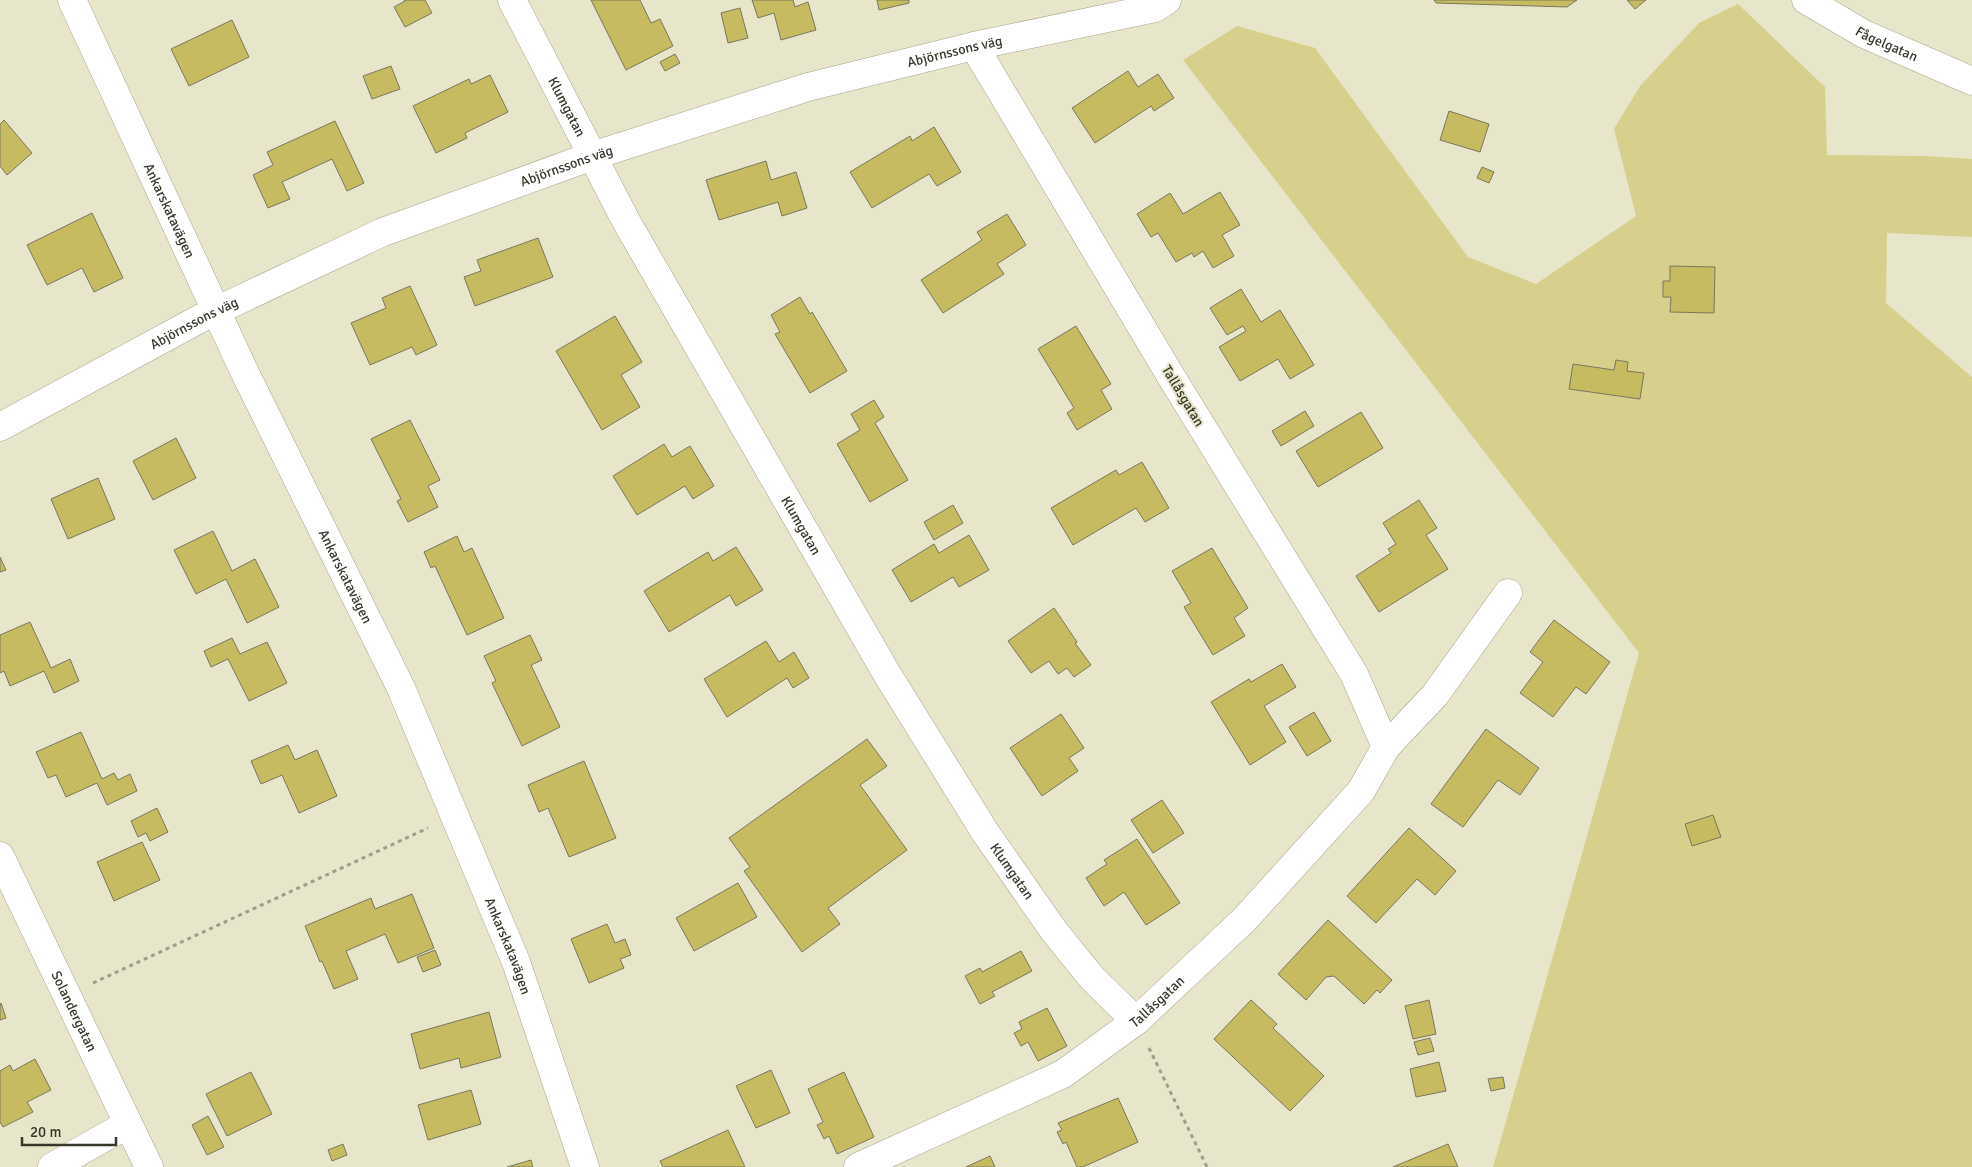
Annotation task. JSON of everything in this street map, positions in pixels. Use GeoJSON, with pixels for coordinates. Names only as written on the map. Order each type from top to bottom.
{"type":"FeatureCollection","features":[{"type":"Feature","properties":{"kind":"street","name":"Ankarskatavägen"},"geometry":{"type":"LineString","coordinates":[[72,0],[245,373],[401,688],[516,962],[585,1167]]}},
{"type":"Feature","properties":{"kind":"street","name":"Klumgatan"},"geometry":{"type":"LineString","coordinates":[[512,0],[626,221],[887,674],[985,832],[1054,931],[1092,978],[1136,1021]]}},
{"type":"Feature","properties":{"kind":"street","name":"Abjörnssons väg"},"geometry":{"type":"LineString","coordinates":[[0,426],[217,310],[382,232],[592,156],[808,88],[974,46],[1155,8],[1167,0]]}},
{"type":"Feature","properties":{"kind":"street","name":"Fågelgatan"},"geometry":{"type":"LineString","coordinates":[[1806,0],[1864,34],[1972,82]]}},
{"type":"Feature","properties":{"kind":"street","name":"Tallåsgatan"},"geometry":{"type":"LineString","coordinates":[[974,46],[1172,378],[1354,674],[1386,747]]}},
{"type":"Feature","properties":{"kind":"street","name":"Tallåsgatan"},"geometry":{"type":"LineString","coordinates":[[858,1167],[1063,1074],[1136,1021],[1244,920],[1361,792],[1386,747],[1435,695],[1508,593]]}},
{"type":"Feature","properties":{"kind":"street","name":"Solandergatan"},"geometry":{"type":"LineString","coordinates":[[0,856],[149,1167]]}},
{"type":"Feature","properties":{"kind":"street"},"geometry":{"type":"LineString","coordinates":[[52,1167],[128,1124]]}},
{"type":"Feature","properties":{"kind":"path"},"geometry":{"type":"LineString","coordinates":[[66,996],[455,817]]}},
{"type":"Feature","properties":{"kind":"path"},"geometry":{"type":"LineString","coordinates":[[1136,1021],[1207,1167]]}},
{"type":"Feature","properties":{"kind":"shaded area"},"geometry":{"type":"Polygon","coordinates":[[[1738,4],[1825,87],[1827,155],[1926,156],[1972,159],[1972,237],[1887,233],[1886,303],[1972,377],[1972,1167],[1493,1167],[1639,653],[1183,60],[1237,26],[1315,48],[1468,257],[1536,284],[1636,216],[1614,129],[1640,86],[1699,23],[1738,4]]]}},
{"type":"Feature","properties":{"kind":"building"},"geometry":{"type":"Polygon","coordinates":[[[404,0],[425,0],[432,13],[405,27],[394,7],[404,0]]]}},
{"type":"Feature","properties":{"kind":"building"},"geometry":{"type":"Polygon","coordinates":[[[591,0],[640,0],[651,23],[660,19],[673,46],[626,70],[591,0]]]}},
{"type":"Feature","properties":{"kind":"building"},"geometry":{"type":"Polygon","coordinates":[[[752,0],[793,0],[795,7],[808,2],[816,30],[781,40],[774,13],[758,18],[752,0]]]}},
{"type":"Feature","properties":{"kind":"building"},"geometry":{"type":"Polygon","coordinates":[[[877,0],[909,0],[909,3],[879,10],[877,0]]]}},
{"type":"Feature","properties":{"kind":"building"},"geometry":{"type":"Polygon","coordinates":[[[1434,0],[1577,0],[1567,7],[1436,3],[1434,0]]]}},
{"type":"Feature","properties":{"kind":"building"},"geometry":{"type":"Polygon","coordinates":[[[1627,0],[1646,0],[1635,9],[1627,0]]]}},
{"type":"Feature","properties":{"kind":"building"},"geometry":{"type":"Polygon","coordinates":[[[740,8],[748,38],[728,43],[721,13],[740,8]]]}},
{"type":"Feature","properties":{"kind":"building"},"geometry":{"type":"Polygon","coordinates":[[[232,20],[249,57],[189,86],[171,49],[232,20]]]}},
{"type":"Feature","properties":{"kind":"building"},"geometry":{"type":"Polygon","coordinates":[[[675,54],[680,63],[665,71],[660,62],[675,54]]]}},
{"type":"Feature","properties":{"kind":"building"},"geometry":{"type":"Polygon","coordinates":[[[391,66],[400,89],[372,99],[363,76],[391,66]]]}},
{"type":"Feature","properties":{"kind":"building"},"geometry":{"type":"Polygon","coordinates":[[[1128,71],[1138,87],[1158,74],[1174,98],[1154,111],[1151,106],[1095,143],[1072,108],[1128,71]]]}},
{"type":"Feature","properties":{"kind":"building"},"geometry":{"type":"Polygon","coordinates":[[[490,75],[508,112],[465,133],[467,138],[436,153],[413,106],[469,79],[471,84],[490,75]]]}},
{"type":"Feature","properties":{"kind":"building"},"geometry":{"type":"Polygon","coordinates":[[[1449,111],[1489,124],[1480,152],[1440,140],[1449,111]]]}},
{"type":"Feature","properties":{"kind":"building"},"geometry":{"type":"Polygon","coordinates":[[[4,120],[32,153],[7,175],[0,166],[0,124],[4,120]]]}},
{"type":"Feature","properties":{"kind":"building"},"geometry":{"type":"Polygon","coordinates":[[[335,121],[364,183],[347,191],[332,159],[282,182],[290,199],[268,208],[253,175],[273,165],[267,152],[335,121]]]}},
{"type":"Feature","properties":{"kind":"building"},"geometry":{"type":"Polygon","coordinates":[[[934,127],[961,172],[937,186],[929,174],[872,208],[850,172],[910,136],[912,141],[934,127]]]}},
{"type":"Feature","properties":{"kind":"building"},"geometry":{"type":"Polygon","coordinates":[[[766,161],[771,180],[796,172],[807,208],[782,216],[778,202],[719,220],[706,180],[766,161]]]}},
{"type":"Feature","properties":{"kind":"building"},"geometry":{"type":"Polygon","coordinates":[[[1482,167],[1494,172],[1489,183],[1477,178],[1482,167]]]}},
{"type":"Feature","properties":{"kind":"building"},"geometry":{"type":"Polygon","coordinates":[[[1220,192],[1240,225],[1222,235],[1234,256],[1213,268],[1203,251],[1194,257],[1192,253],[1176,262],[1158,233],[1151,237],[1137,214],[1170,193],[1183,214],[1220,192]]]}},
{"type":"Feature","properties":{"kind":"building"},"geometry":{"type":"Polygon","coordinates":[[[92,213],[123,278],[94,292],[82,268],[47,285],[27,245],[92,213]]]}},
{"type":"Feature","properties":{"kind":"building"},"geometry":{"type":"Polygon","coordinates":[[[1007,214],[1026,245],[997,264],[1004,274],[943,313],[921,280],[982,240],[977,232],[1007,214]]]}},
{"type":"Feature","properties":{"kind":"building"},"geometry":{"type":"Polygon","coordinates":[[[538,238],[553,277],[475,306],[464,277],[481,271],[477,260],[538,238]]]}},
{"type":"Feature","properties":{"kind":"building"},"geometry":{"type":"Polygon","coordinates":[[[1670,266],[1715,267],[1714,313],[1670,312],[1671,297],[1663,297],[1663,281],[1670,281],[1670,266]]]}},
{"type":"Feature","properties":{"kind":"building"},"geometry":{"type":"Polygon","coordinates":[[[410,286],[437,345],[416,355],[412,347],[370,365],[351,323],[386,308],[382,298],[410,286]]]}},
{"type":"Feature","properties":{"kind":"building"},"geometry":{"type":"Polygon","coordinates":[[[1241,289],[1261,322],[1280,310],[1314,365],[1290,379],[1278,359],[1240,381],[1219,347],[1246,331],[1243,326],[1227,335],[1210,308],[1241,289]]]}},
{"type":"Feature","properties":{"kind":"building"},"geometry":{"type":"Polygon","coordinates":[[[800,297],[810,314],[812,312],[847,371],[810,393],[775,334],[780,332],[771,315],[800,297]]]}},
{"type":"Feature","properties":{"kind":"building"},"geometry":{"type":"Polygon","coordinates":[[[615,316],[642,362],[621,375],[640,407],[602,430],[556,351],[615,316]]]}},
{"type":"Feature","properties":{"kind":"building"},"geometry":{"type":"Polygon","coordinates":[[[1076,326],[1111,384],[1101,390],[1112,409],[1077,430],[1067,413],[1074,408],[1038,349],[1076,326]]]}},
{"type":"Feature","properties":{"kind":"building"},"geometry":{"type":"Polygon","coordinates":[[[1616,360],[1628,362],[1627,371],[1644,373],[1640,399],[1569,389],[1573,364],[1614,370],[1616,360]]]}},
{"type":"Feature","properties":{"kind":"building"},"geometry":{"type":"Polygon","coordinates":[[[874,400],[884,417],[875,423],[908,480],[870,502],[837,444],[860,430],[851,414],[874,400]]]}},
{"type":"Feature","properties":{"kind":"building"},"geometry":{"type":"Polygon","coordinates":[[[1305,411],[1314,426],[1281,446],[1272,431],[1305,411]]]}},
{"type":"Feature","properties":{"kind":"building"},"geometry":{"type":"Polygon","coordinates":[[[1361,412],[1383,448],[1318,487],[1296,451],[1361,412]]]}},
{"type":"Feature","properties":{"kind":"building"},"geometry":{"type":"Polygon","coordinates":[[[410,420],[440,480],[428,486],[438,507],[408,522],[397,501],[401,499],[371,439],[410,420]]]}},
{"type":"Feature","properties":{"kind":"building"},"geometry":{"type":"Polygon","coordinates":[[[176,438],[196,478],[153,500],[133,461],[176,438]]]}},
{"type":"Feature","properties":{"kind":"building"},"geometry":{"type":"Polygon","coordinates":[[[664,444],[672,457],[690,446],[714,486],[693,499],[685,486],[637,515],[613,476],[664,444]]]}},
{"type":"Feature","properties":{"kind":"building"},"geometry":{"type":"Polygon","coordinates":[[[1142,462],[1169,508],[1145,522],[1136,508],[1073,545],[1051,508],[1116,470],[1119,475],[1142,462]]]}},
{"type":"Feature","properties":{"kind":"building"},"geometry":{"type":"Polygon","coordinates":[[[98,478],[115,519],[68,539],[51,499],[98,478]]]}},
{"type":"Feature","properties":{"kind":"building"},"geometry":{"type":"Polygon","coordinates":[[[1419,500],[1437,528],[1426,535],[1448,569],[1379,612],[1356,576],[1391,553],[1388,549],[1396,544],[1383,523],[1419,500]]]}},
{"type":"Feature","properties":{"kind":"building"},"geometry":{"type":"Polygon","coordinates":[[[953,505],[963,523],[934,540],[924,522],[953,505]]]}},
{"type":"Feature","properties":{"kind":"building"},"geometry":{"type":"Polygon","coordinates":[[[213,531],[232,571],[255,559],[279,607],[247,623],[226,579],[196,594],[174,550],[213,531]]]}},
{"type":"Feature","properties":{"kind":"building"},"geometry":{"type":"Polygon","coordinates":[[[969,535],[989,570],[959,587],[953,577],[911,602],[892,570],[934,544],[939,553],[969,535]]]}},
{"type":"Feature","properties":{"kind":"building"},"geometry":{"type":"Polygon","coordinates":[[[457,536],[464,552],[472,548],[504,618],[467,635],[435,566],[431,568],[424,552],[457,536]]]}},
{"type":"Feature","properties":{"kind":"building"},"geometry":{"type":"Polygon","coordinates":[[[736,547],[763,590],[736,606],[730,595],[669,632],[644,591],[708,552],[713,561],[736,547]]]}},
{"type":"Feature","properties":{"kind":"building"},"geometry":{"type":"Polygon","coordinates":[[[1212,548],[1248,608],[1234,618],[1245,636],[1213,655],[1184,607],[1191,603],[1172,571],[1212,548]]]}},
{"type":"Feature","properties":{"kind":"building"},"geometry":{"type":"Polygon","coordinates":[[[0,557],[6,570],[0,572],[0,557]]]}},
{"type":"Feature","properties":{"kind":"building"},"geometry":{"type":"Polygon","coordinates":[[[1054,608],[1091,665],[1074,677],[1067,668],[1058,674],[1049,661],[1031,673],[1008,641],[1054,608]]]}},
{"type":"Feature","properties":{"kind":"building"},"geometry":{"type":"Polygon","coordinates":[[[1554,620],[1610,662],[1586,694],[1576,687],[1553,717],[1520,693],[1543,662],[1530,652],[1554,620]]]}},
{"type":"Feature","properties":{"kind":"building"},"geometry":{"type":"Polygon","coordinates":[[[30,622],[51,668],[70,659],[79,681],[54,693],[44,671],[10,686],[4,671],[0,673],[0,635],[30,622]]]}},
{"type":"Feature","properties":{"kind":"building"},"geometry":{"type":"Polygon","coordinates":[[[530,635],[542,660],[531,665],[560,727],[522,746],[492,683],[496,681],[484,656],[530,635]]]}},
{"type":"Feature","properties":{"kind":"building"},"geometry":{"type":"Polygon","coordinates":[[[232,638],[240,654],[267,642],[287,683],[249,701],[228,659],[211,667],[204,651],[232,638]]]}},
{"type":"Feature","properties":{"kind":"building"},"geometry":{"type":"Polygon","coordinates":[[[766,641],[779,662],[794,652],[809,678],[793,688],[787,678],[727,717],[704,679],[766,641]]]}},
{"type":"Feature","properties":{"kind":"building"},"geometry":{"type":"Polygon","coordinates":[[[1282,664],[1296,687],[1264,706],[1286,742],[1250,765],[1211,702],[1249,679],[1251,682],[1282,664]]]}},
{"type":"Feature","properties":{"kind":"building"},"geometry":{"type":"Polygon","coordinates":[[[1314,712],[1331,741],[1307,756],[1289,727],[1314,712]]]}},
{"type":"Feature","properties":{"kind":"building"},"geometry":{"type":"Polygon","coordinates":[[[1061,714],[1084,748],[1069,758],[1078,771],[1042,796],[1010,748],[1061,714]]]}},
{"type":"Feature","properties":{"kind":"building"},"geometry":{"type":"Polygon","coordinates":[[[1486,729],[1539,768],[1520,795],[1498,780],[1463,827],[1431,804],[1486,729]]]}},
{"type":"Feature","properties":{"kind":"building"},"geometry":{"type":"Polygon","coordinates":[[[81,732],[102,779],[114,773],[118,780],[130,774],[137,791],[107,805],[97,783],[66,797],[56,775],[48,778],[36,752],[81,732]]]}},
{"type":"Feature","properties":{"kind":"building"},"geometry":{"type":"Polygon","coordinates":[[[867,739],[887,766],[860,785],[907,850],[828,908],[840,924],[802,952],[744,871],[750,867],[729,838],[867,739]]]}},
{"type":"Feature","properties":{"kind":"building"},"geometry":{"type":"Polygon","coordinates":[[[288,745],[295,760],[317,750],[337,796],[299,813],[282,775],[261,784],[251,761],[288,745]]]}},
{"type":"Feature","properties":{"kind":"building"},"geometry":{"type":"Polygon","coordinates":[[[584,761],[616,838],[569,857],[548,808],[539,812],[528,785],[584,761]]]}},
{"type":"Feature","properties":{"kind":"building"},"geometry":{"type":"Polygon","coordinates":[[[1162,800],[1184,833],[1153,853],[1131,820],[1162,800]]]}},
{"type":"Feature","properties":{"kind":"building"},"geometry":{"type":"Polygon","coordinates":[[[157,808],[168,832],[150,841],[146,833],[138,837],[131,821],[157,808]]]}},
{"type":"Feature","properties":{"kind":"building"},"geometry":{"type":"Polygon","coordinates":[[[1713,815],[1721,837],[1692,846],[1685,824],[1713,815]]]}},
{"type":"Feature","properties":{"kind":"building"},"geometry":{"type":"Polygon","coordinates":[[[1409,828],[1456,871],[1435,895],[1417,879],[1376,923],[1347,896],[1409,828]]]}},
{"type":"Feature","properties":{"kind":"building"},"geometry":{"type":"Polygon","coordinates":[[[1137,839],[1180,903],[1146,925],[1124,892],[1104,906],[1086,878],[1107,864],[1104,860],[1137,839]]]}},
{"type":"Feature","properties":{"kind":"building"},"geometry":{"type":"Polygon","coordinates":[[[142,842],[160,880],[114,901],[97,862],[142,842]]]}},
{"type":"Feature","properties":{"kind":"building"},"geometry":{"type":"Polygon","coordinates":[[[738,883],[757,917],[694,951],[676,918],[738,883]]]}},
{"type":"Feature","properties":{"kind":"building"},"geometry":{"type":"Polygon","coordinates":[[[412,894],[434,948],[398,963],[385,934],[346,951],[358,979],[334,989],[305,926],[371,898],[375,909],[412,894]]]}},
{"type":"Feature","properties":{"kind":"building"},"geometry":{"type":"Polygon","coordinates":[[[1328,920],[1392,980],[1380,993],[1377,990],[1364,1004],[1334,976],[1326,977],[1306,1000],[1278,974],[1328,920]]]}},
{"type":"Feature","properties":{"kind":"building"},"geometry":{"type":"Polygon","coordinates":[[[607,924],[615,943],[625,939],[631,955],[620,959],[624,968],[589,983],[571,939],[607,924]]]}},
{"type":"Feature","properties":{"kind":"building"},"geometry":{"type":"Polygon","coordinates":[[[435,950],[441,965],[423,972],[417,957],[435,950]]]}},
{"type":"Feature","properties":{"kind":"building"},"geometry":{"type":"Polygon","coordinates":[[[1021,951],[1032,971],[992,992],[995,996],[980,1004],[965,976],[980,968],[982,972],[1021,951]]]}},
{"type":"Feature","properties":{"kind":"building"},"geometry":{"type":"Polygon","coordinates":[[[1251,1000],[1277,1024],[1273,1028],[1324,1076],[1290,1111],[1214,1039],[1251,1000]]]}},
{"type":"Feature","properties":{"kind":"building"},"geometry":{"type":"Polygon","coordinates":[[[1429,1000],[1436,1034],[1413,1039],[1405,1006],[1429,1000]]]}},
{"type":"Feature","properties":{"kind":"building"},"geometry":{"type":"Polygon","coordinates":[[[0,1004],[6,1018],[0,1020],[0,1004]]]}},
{"type":"Feature","properties":{"kind":"building"},"geometry":{"type":"Polygon","coordinates":[[[1047,1008],[1067,1046],[1038,1061],[1028,1042],[1021,1046],[1014,1033],[1022,1029],[1019,1022],[1047,1008]]]}},
{"type":"Feature","properties":{"kind":"building"},"geometry":{"type":"Polygon","coordinates":[[[489,1012],[501,1057],[461,1068],[459,1058],[420,1069],[411,1034],[489,1012]]]}},
{"type":"Feature","properties":{"kind":"building"},"geometry":{"type":"Polygon","coordinates":[[[1430,1038],[1434,1051],[1418,1055],[1414,1042],[1430,1038]]]}},
{"type":"Feature","properties":{"kind":"building"},"geometry":{"type":"Polygon","coordinates":[[[35,1059],[51,1090],[27,1102],[33,1112],[3,1127],[0,1122],[0,1071],[10,1065],[13,1071],[35,1059]]]}},
{"type":"Feature","properties":{"kind":"building"},"geometry":{"type":"Polygon","coordinates":[[[1439,1062],[1446,1091],[1416,1097],[1410,1069],[1439,1062]]]}},
{"type":"Feature","properties":{"kind":"building"},"geometry":{"type":"Polygon","coordinates":[[[771,1070],[790,1113],[756,1128],[736,1086],[771,1070]]]}},
{"type":"Feature","properties":{"kind":"building"},"geometry":{"type":"Polygon","coordinates":[[[251,1072],[272,1114],[227,1136],[206,1094],[251,1072]]]}},
{"type":"Feature","properties":{"kind":"building"},"geometry":{"type":"Polygon","coordinates":[[[844,1072],[874,1137],[837,1154],[829,1136],[824,1139],[817,1125],[823,1122],[808,1089],[844,1072]]]}},
{"type":"Feature","properties":{"kind":"building"},"geometry":{"type":"Polygon","coordinates":[[[1503,1077],[1505,1088],[1491,1091],[1488,1079],[1503,1077]]]}},
{"type":"Feature","properties":{"kind":"building"},"geometry":{"type":"Polygon","coordinates":[[[471,1090],[481,1124],[428,1140],[418,1105],[471,1090]]]}},
{"type":"Feature","properties":{"kind":"building"},"geometry":{"type":"Polygon","coordinates":[[[1118,1098],[1138,1142],[1083,1167],[1077,1167],[1066,1142],[1063,1144],[1057,1132],[1062,1130],[1058,1123],[1118,1098]]]}},
{"type":"Feature","properties":{"kind":"building"},"geometry":{"type":"Polygon","coordinates":[[[208,1116],[224,1147],[207,1155],[192,1125],[208,1116]]]}},
{"type":"Feature","properties":{"kind":"building"},"geometry":{"type":"Polygon","coordinates":[[[728,1130],[745,1167],[663,1167],[660,1161],[728,1130]]]}},
{"type":"Feature","properties":{"kind":"building"},"geometry":{"type":"Polygon","coordinates":[[[343,1144],[347,1155],[332,1161],[328,1150],[343,1144]]]}},
{"type":"Feature","properties":{"kind":"building"},"geometry":{"type":"Polygon","coordinates":[[[1448,1144],[1458,1167],[1393,1167],[1448,1144]]]}},
{"type":"Feature","properties":{"kind":"building"},"geometry":{"type":"Polygon","coordinates":[[[990,1156],[995,1167],[966,1167],[990,1156]]]}},
{"type":"Feature","properties":{"kind":"building"},"geometry":{"type":"Polygon","coordinates":[[[531,1160],[533,1167],[507,1167],[531,1160]]]}}]}
